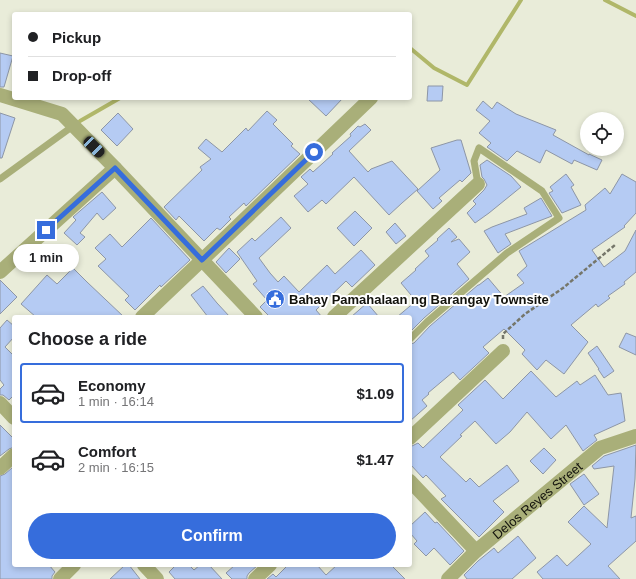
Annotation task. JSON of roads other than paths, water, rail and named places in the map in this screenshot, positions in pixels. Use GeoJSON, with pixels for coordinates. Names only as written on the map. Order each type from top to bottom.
{"type":"FeatureCollection","features":[{"type":"Feature","properties":{"kind":"street"},"geometry":{"type":"LineString","coordinates":[[0,95],[12,99]]}},
{"type":"Feature","properties":{"kind":"street"},"geometry":{"type":"LineString","coordinates":[[16,100],[62,114],[254,315]]}},
{"type":"Feature","properties":{"kind":"street"},"geometry":{"type":"LineString","coordinates":[[144,315],[368,100]]}},
{"type":"Feature","properties":{"kind":"street"},"geometry":{"type":"LineString","coordinates":[[0,272],[115,168]]}},
{"type":"Feature","properties":{"kind":"street"},"geometry":{"type":"LineString","coordinates":[[336,315],[478,184]]}},
{"type":"Feature","properties":{"kind":"street"},"geometry":{"type":"LineString","coordinates":[[412,436],[503,351]]}},
{"type":"Feature","properties":{"kind":"street"},"geometry":{"type":"LineString","coordinates":[[0,403],[12,416]]}},
{"type":"Feature","properties":{"kind":"street","name":"Delos Reyes Street"},"geometry":{"type":"LineString","coordinates":[[448,579],[476,551],[600,448],[636,436]]}},
{"type":"Feature","properties":{"kind":"street"},"geometry":{"type":"LineString","coordinates":[[0,468],[12,457]]}},
{"type":"Feature","properties":{"kind":"street"},"geometry":{"type":"LineString","coordinates":[[412,483],[476,551]]}},
{"type":"Feature","properties":{"kind":"street"},"geometry":{"type":"LineString","coordinates":[[60,579],[72,567]]}},
{"type":"Feature","properties":{"kind":"street"},"geometry":{"type":"LineString","coordinates":[[146,567],[157,579]]}},
{"type":"Feature","properties":{"kind":"street"},"geometry":{"type":"LineString","coordinates":[[255,579],[268,567]]}},
{"type":"Feature","properties":{"kind":"lane"},"geometry":{"type":"LineString","coordinates":[[0,178],[73,126]]}},
{"type":"Feature","properties":{"kind":"lane"},"geometry":{"type":"LineString","coordinates":[[412,337],[427,322],[507,253],[559,218],[542,191],[479,148],[474,160],[478,184]]}},
{"type":"Feature","properties":{"kind":"waterway"},"geometry":{"type":"LineString","coordinates":[[412,50],[434,68],[467,85],[521,0]]}},
{"type":"Feature","properties":{"kind":"waterway"},"geometry":{"type":"LineString","coordinates":[[605,0],[636,16]]}},
{"type":"Feature","properties":{"kind":"waterway"},"geometry":{"type":"LineString","coordinates":[[80,121],[117,100]]}},
{"type":"Feature","properties":{"kind":"place","name":"Bahay Pamahalaan ng Barangay Townsite"},"geometry":{"type":"Point","coordinates":[275,299]}}]}
